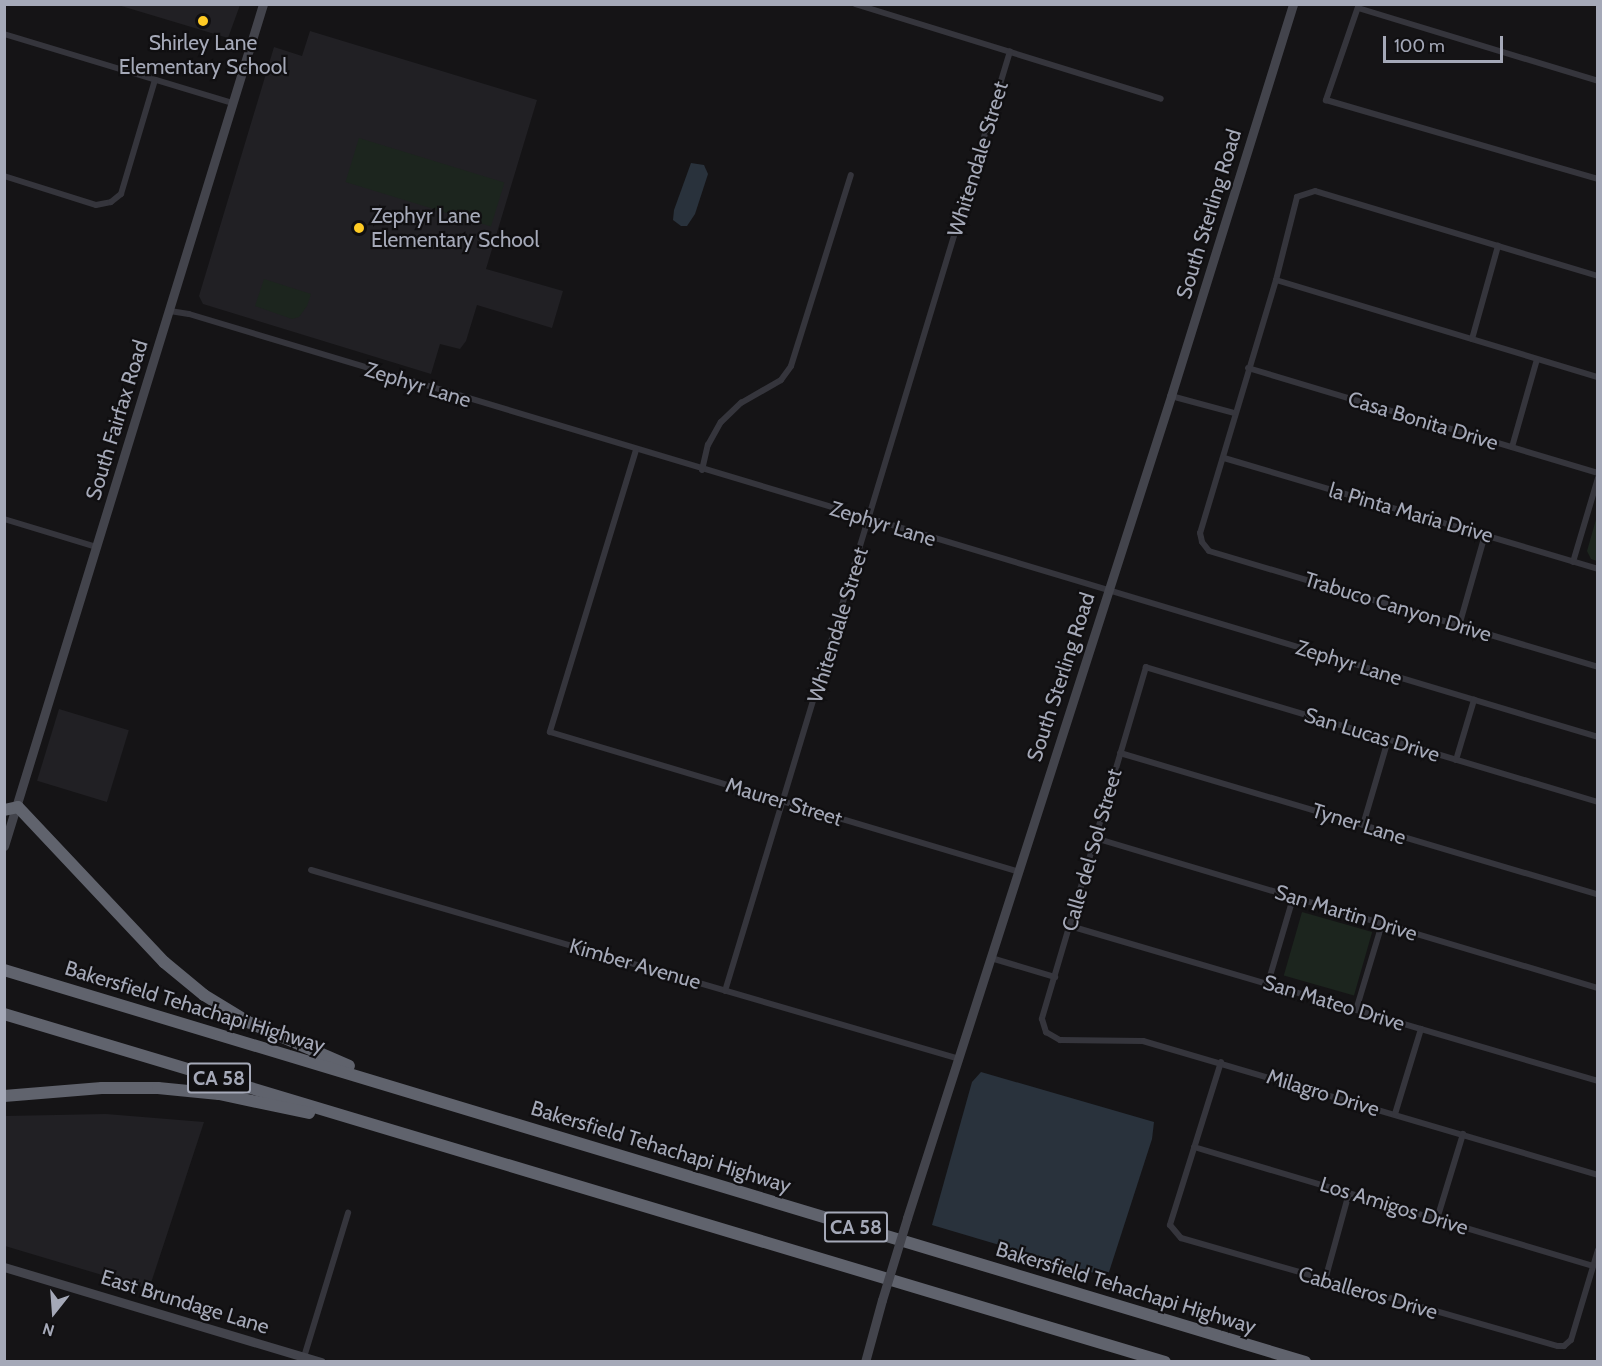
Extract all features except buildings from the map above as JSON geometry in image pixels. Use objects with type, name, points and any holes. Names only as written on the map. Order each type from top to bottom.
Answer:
[{"type":"highway","points":[[4,810],[18,807],[149,947],[204,995],[271,1033],[408,1090]]},
{"type":"highway","name":"Bakersfield Tehachapi Highway","points":[[4,970],[1305,1362]]},
{"type":"highway","name":"CA 58","points":[[4,1014],[1165,1362]]},
{"type":"highway","points":[[4,1096],[111,1088],[189,1090],[260,1101],[433,1142]]},
{"type":"street","name":"South Fairfax Road","points":[[4,846],[98,547],[263,4]]},
{"type":"street","points":[[855,4],[1161,99]]},
{"type":"street","name":"South Sterling Road","points":[[865,1362],[907,1218],[960,1059],[1017,872],[1171,396],[1289,5]]},
{"type":"street","points":[[1598,81],[1359,6],[1326,100],[1596,179],[1598,170]]},
{"type":"street","points":[[4,34],[233,103]]},
{"type":"street","name":"Whitendale Street","points":[[725,991],[870,520],[1010,51]]},
{"type":"street","points":[[4,176],[96,205],[111,202],[121,194],[154,80]]},
{"type":"street","points":[[702,470],[708,445],[721,422],[741,403],[781,380],[791,366],[851,175]]},
{"type":"street","points":[[1224,458],[1234,413],[1276,280],[1297,197],[1315,191],[1598,276]]},
{"type":"street","points":[[1472,339],[1498,246]]},
{"type":"street","points":[[1276,280],[1598,377]]},
{"type":"street","name":"Zephyr Lane","points":[[170,311],[189,314],[702,470],[1598,737]]},
{"type":"street","points":[[1512,447],[1537,359]]},
{"type":"street","name":"Casa Bonita Drive","points":[[1248,368],[1598,473]]},
{"type":"street","points":[[1171,396],[1234,413]]},
{"type":"street","name":"Maurer Street","points":[[636,450],[550,732],[1017,872]]},
{"type":"street","name":"la Pinta Maria Drive","points":[[1224,458],[1598,569]]},
{"type":"street","name":"Trabuco Canyon Drive","points":[[1224,458],[1200,533],[1202,542],[1209,551],[1598,667]]},
{"type":"street","points":[[1573,562],[1598,478]]},
{"type":"street","points":[[4,519],[98,547]]},
{"type":"street","points":[[1460,626],[1485,535]]},
{"type":"street","name":"San Lucas Drive","points":[[1146,667],[1598,802]]},
{"type":"street","name":"Calle del Sol Street","points":[[1046,1032],[1042,1018],[1146,667]]},
{"type":"street","points":[[1456,760],[1474,700]]},
{"type":"street","points":[[1363,825],[1388,740]]},
{"type":"street","name":"Tyner Lane","points":[[1120,753],[1598,895]]},
{"type":"street","name":"San Martin Drive","points":[[1095,838],[1598,988]]},
{"type":"street","name":"Kimber Avenue","points":[[311,870],[960,1059]]},
{"type":"street","points":[[1268,983],[1293,898]]},
{"type":"street","points":[[1356,1010],[1382,924]]},
{"type":"street","name":"San Mateo Drive","points":[[1070,926],[1598,1081]]},
{"type":"street","points":[[991,958],[1055,977]]},
{"type":"street","points":[[1395,1114],[1421,1029]]},
{"type":"street","name":"Milagro Drive","points":[[1046,1032],[1060,1040],[1143,1041],[1598,1174]]},
{"type":"street","points":[[1194,1147],[1221,1062]]},
{"type":"street","points":[[1437,1219],[1463,1134]]},
{"type":"street","name":"Los Amigos Drive","points":[[1194,1147],[1593,1266]]},
{"type":"street","name":"Caballeros Drive","points":[[1194,1147],[1170,1225],[1173,1232],[1181,1238],[1558,1347],[1564,1346],[1571,1340],[1593,1266]]},
{"type":"street","points":[[1325,1280],[1349,1193]]},
{"type":"street","points":[[304,1356],[348,1213]]},
{"type":"street","points":[[1593,1266],[1598,1250]]},
{"type":"street","name":"East Brundage Lane","points":[[4,1267],[321,1362]]},
{"type":"shaded area","name":"Shirley Lane Elementary School","points":[[118,5],[240,5],[228,38]]},
{"type":"shaded area","name":"Zephyr Lane Elementary School","points":[[310,31],[537,100],[486,269],[563,291],[552,328],[477,305],[466,341],[460,349],[440,344],[431,374],[203,304],[199,296],[274,47],[302,56]]},
{"type":"shaded area","points":[[359,138],[504,182],[491,226],[346,182]]},
{"type":"shaded area","points":[[691,163],[704,165],[708,174],[695,214],[687,226],[681,226],[673,220],[674,210]]},
{"type":"shaded area","points":[[264,279],[311,294],[307,306],[299,317],[292,319],[255,306]]},
{"type":"shaded area","points":[[1597,516],[1597,561],[1591,559],[1587,551]]},
{"type":"shaded area","points":[[59,709],[129,730],[107,802],[37,781]]},
{"type":"shaded area","points":[[1302,912],[1372,932],[1354,996],[1284,975]]},
{"type":"shaded area","points":[[981,1072],[1154,1122],[1152,1139],[1109,1272],[1104,1276],[932,1225],[972,1082]]},
{"type":"shaded area","points":[[106,1114],[204,1122],[149,1289],[5,1246],[5,1116]]},
{"type":"place","name":"Shirley Lane Elementary School","points":[[203,21]]},
{"type":"place","name":"Zephyr Lane Elementary School","points":[[359,228]]}]
